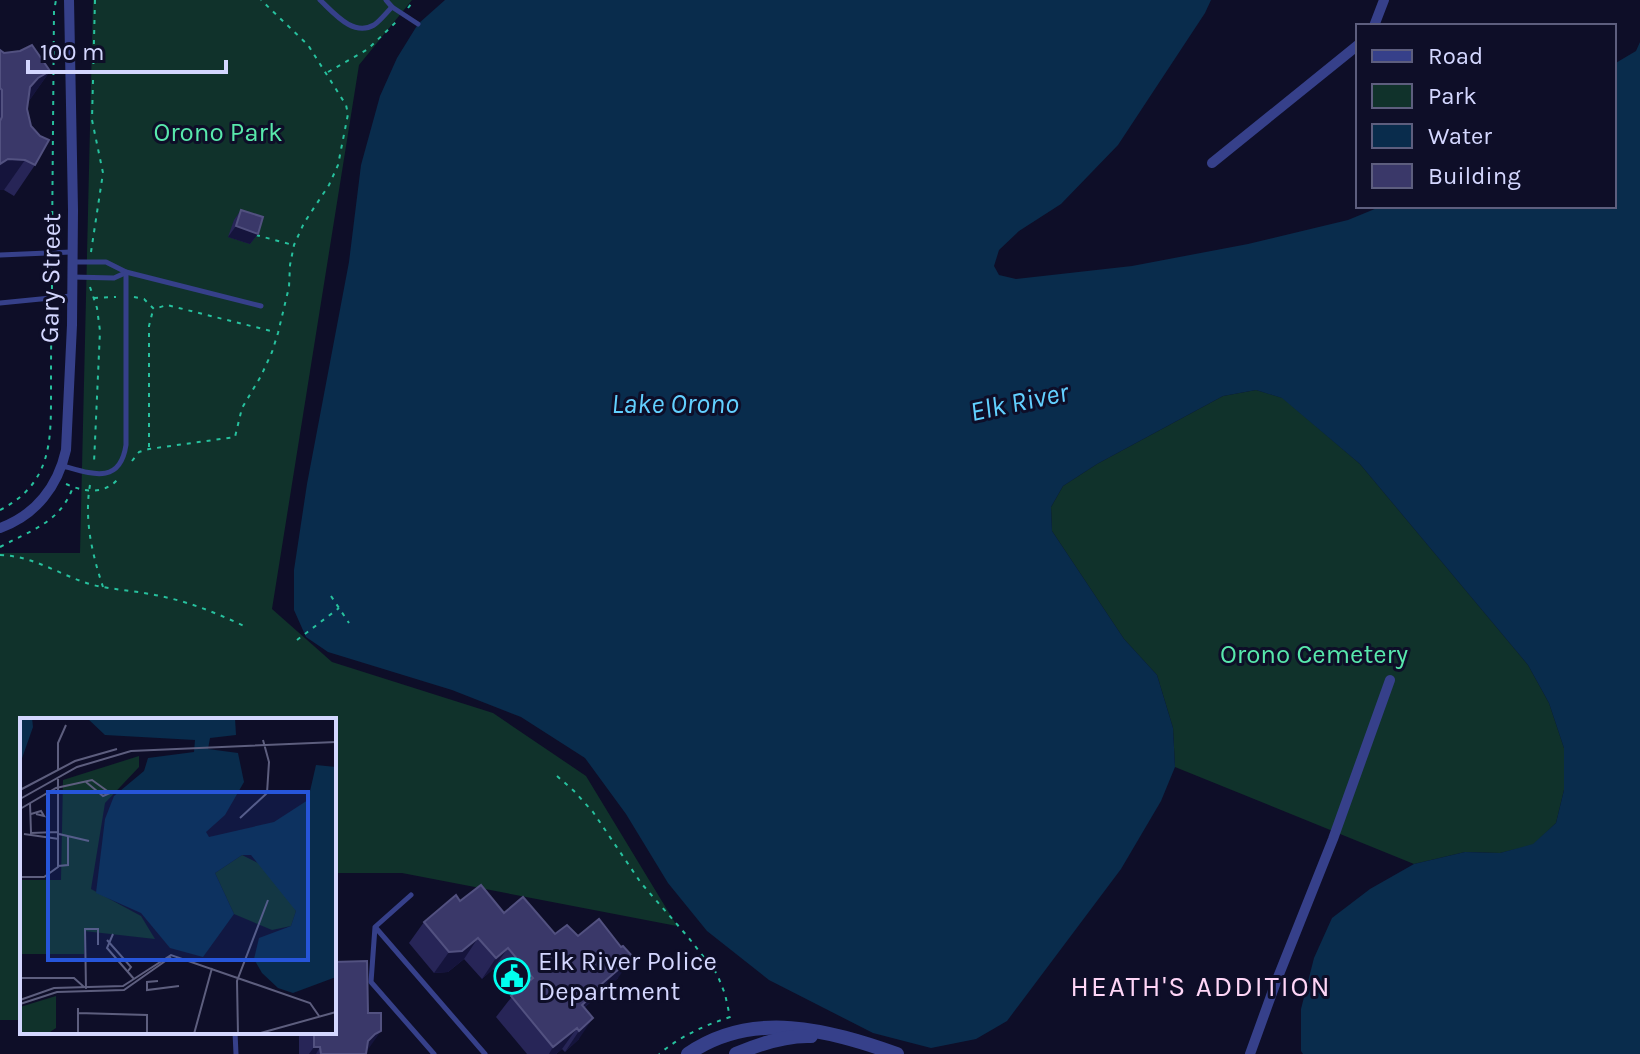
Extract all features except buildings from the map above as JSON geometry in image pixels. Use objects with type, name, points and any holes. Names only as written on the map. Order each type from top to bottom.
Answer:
[{"type":"street","name":"Gary Street","points":[[0,528],[19,519],[44,499],[63,465],[68,437],[73,257],[69,0]]},
{"type":"street","points":[[1375,24],[1384,0]]},
{"type":"street","points":[[1212,163],[1356,47]]},
{"type":"street","points":[[1250,1054],[1390,680]]},
{"type":"street","points":[[688,1054],[723,1036],[776,1026],[817,1030],[897,1054]]},
{"type":"street","points":[[736,1054],[783,1038],[805,1035],[844,1037]]},
{"type":"lane","points":[[320,0],[348,25],[361,29],[374,25],[392,7]]},
{"type":"lane","points":[[386,0],[418,24]]},
{"type":"lane","points":[[0,255],[73,257],[106,262],[126,272],[261,306]]},
{"type":"lane","points":[[72,277],[114,278],[126,272]]},
{"type":"lane","points":[[63,465],[98,475],[108,474],[125,455],[126,272]]},
{"type":"lane","points":[[0,303],[72,296]]},
{"type":"lane","points":[[411,895],[375,927],[371,982],[434,1054]]},
{"type":"lane","points":[[375,927],[485,1054]]},
{"type":"lane","points":[[235,1034],[236,1054]]},
{"type":"path","points":[[52,244],[56,0]]},
{"type":"path","points":[[90,254],[103,173],[92,120],[95,0]]},
{"type":"path","points":[[129,464],[139,452],[149,449],[235,437],[242,408],[261,376],[278,333],[289,287],[294,245],[338,165],[348,114],[346,105],[308,45],[261,0]]},
{"type":"path","points":[[327,72],[368,49],[414,0]]},
{"type":"path","points":[[256,235],[294,245]]},
{"type":"path","points":[[52,260],[52,291]]},
{"type":"path","points":[[90,285],[100,331],[94,464]]},
{"type":"path","points":[[93,298],[118,297]]},
{"type":"path","points":[[136,297],[144,299],[154,309]]},
{"type":"path","points":[[154,309],[167,305],[278,333]]},
{"type":"path","points":[[0,510],[29,488],[41,471],[49,448],[52,307]]},
{"type":"path","points":[[149,449],[149,326],[154,309]]},
{"type":"path","points":[[61,482],[89,490],[107,488],[116,483],[122,474]]},
{"type":"path","points":[[0,547],[44,525],[68,501],[73,487]]},
{"type":"path","points":[[89,490],[92,551],[103,587]]},
{"type":"path","points":[[0,555],[24,558],[76,580],[103,587],[164,597],[246,627]]},
{"type":"path","points":[[331,596],[349,623]]},
{"type":"path","points":[[297,640],[339,608]]},
{"type":"path","points":[[557,776],[593,812],[641,883],[717,974],[725,994],[730,1017],[695,1030],[659,1054]]},
{"type":"green space","name":"Orono Park","points":[[93,0],[412,0],[359,65],[272,609],[332,662],[493,713],[586,776],[677,926],[402,873],[336,873],[336,718],[20,718],[20,1020],[0,1020],[0,553],[80,553]]},
{"type":"green space","name":"Orono Cemetery","points":[[1256,390],[1283,398],[1360,464],[1528,665],[1549,703],[1564,748],[1564,790],[1556,823],[1533,845],[1500,853],[1465,852],[1414,864],[1175,767],[1173,728],[1157,675],[1124,639],[1052,531],[1051,507],[1063,486],[1097,464],[1223,396]]},
{"type":"water","name":"Lake Orono","points":[[445,0],[1211,0],[1118,145],[1061,204],[1019,231],[999,250],[994,266],[999,275],[1016,279],[1132,266],[1248,244],[1348,220],[1377,208],[1616,208],[1616,63],[1636,51],[1640,42],[1640,1054],[1303,1054],[1301,1051],[1301,1009],[1314,958],[1332,918],[1370,889],[1414,864],[1465,852],[1500,853],[1533,844],[1556,823],[1564,790],[1564,748],[1549,703],[1528,665],[1360,464],[1282,398],[1256,390],[1223,396],[1097,464],[1063,486],[1051,507],[1052,531],[1124,639],[1157,675],[1173,728],[1175,767],[1161,801],[1121,869],[1007,1021],[976,1039],[931,1048],[873,1033],[769,980],[707,931],[668,883],[626,814],[585,758],[521,717],[452,690],[328,652],[306,637],[294,610],[294,570],[349,262],[361,165],[380,96],[397,58],[418,24]]},
{"type":"place","name":"Elk River Police Department","points":[[512,976]]},
{"type":"district","name":"HEATH'S ADDITION","points":[[1201,986]]},
{"type":"water label","name":"Elk River","points":[[1019,401]]}]
